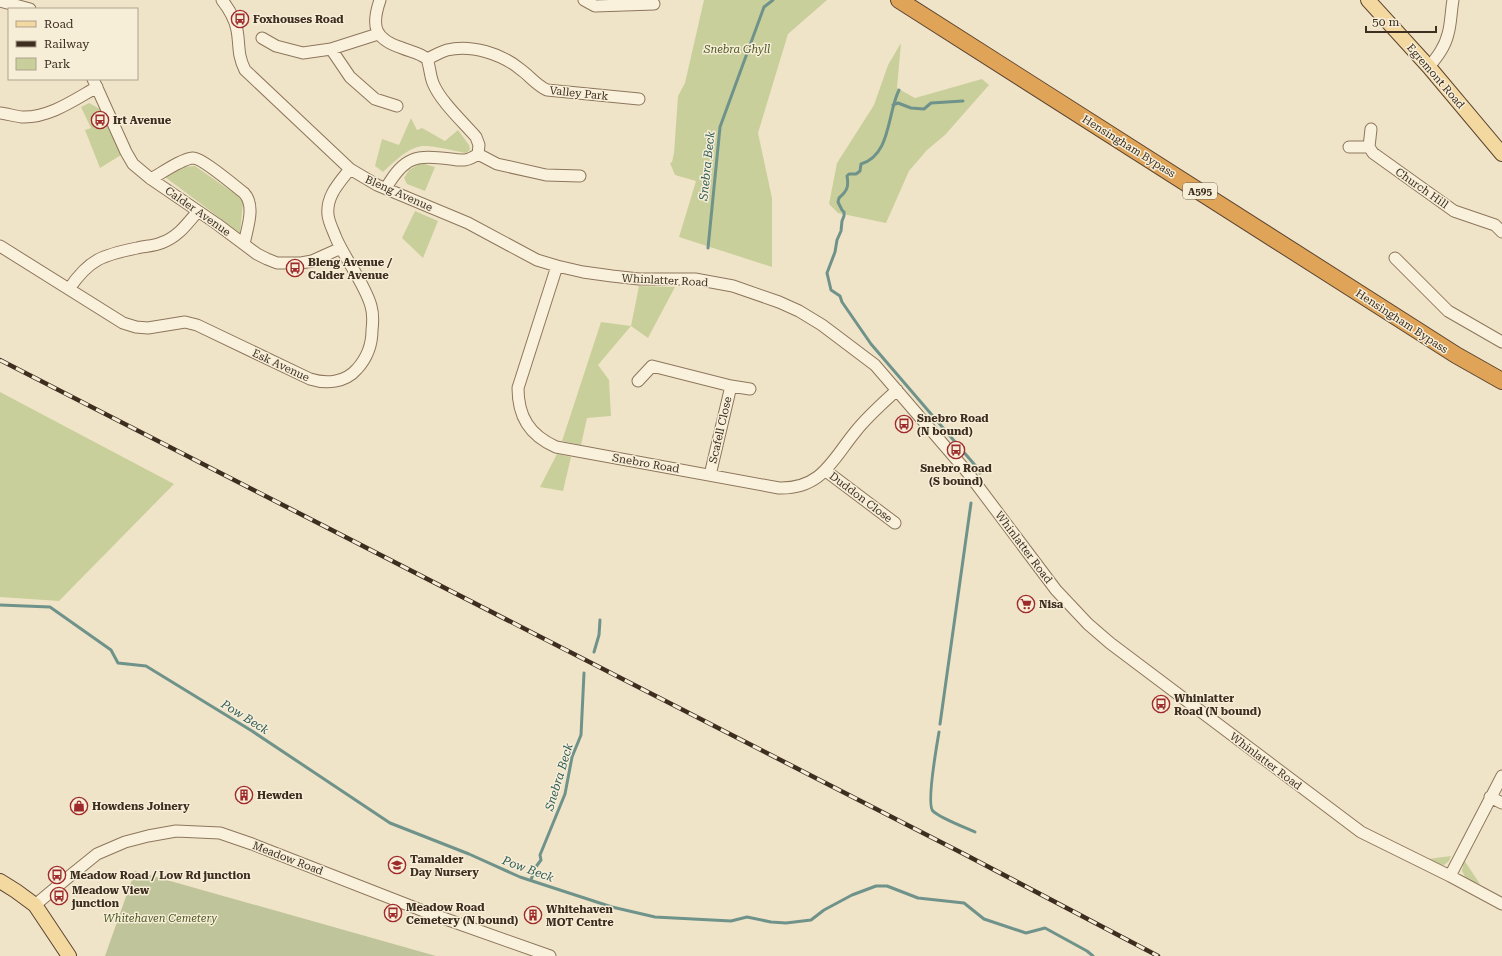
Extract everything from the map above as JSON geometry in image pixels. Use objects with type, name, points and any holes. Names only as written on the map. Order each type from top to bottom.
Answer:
[{"type":"highway","name":"Hensingham Bypass","points":[[899,0],[1456,355],[1502,381]]},
{"type":"main road","name":"Egremont Road","points":[[1368,0],[1429,67],[1502,154]]},
{"type":"main road","points":[[0,881],[16,890],[35,905],[70,956]]},
{"type":"street","name":"Bleng Avenue","points":[[222,0],[230,9],[236,25],[240,62],[245,70],[350,169],[363,178],[468,223],[537,260],[557,266]]},
{"type":"street","points":[[380,0],[374,20],[375,28],[378,34],[390,43],[403,49],[417,52],[427,59],[430,76],[434,85],[441,96],[476,137],[480,145],[478,154],[470,160],[461,161],[427,156],[416,158],[407,162],[400,168],[386,188]]},
{"type":"street","points":[[584,0],[594,6],[654,4]]},
{"type":"street","points":[[1429,67],[1437,58],[1449,34],[1453,0]]},
{"type":"street","points":[[0,1],[26,8]]},
{"type":"street","points":[[262,38],[276,46],[304,54],[331,49],[378,34]]},
{"type":"street","points":[[331,49],[350,77],[375,99],[397,106]]},
{"type":"street","name":"Valley Park","points":[[427,59],[448,50],[473,49],[512,63],[522,70],[538,86],[547,90],[639,99]]},
{"type":"street","points":[[0,114],[22,117],[43,114],[60,108],[95,83]]},
{"type":"street","name":"Calder Avenue","points":[[95,83],[126,152],[134,164],[151,179],[257,254],[277,263],[289,264],[312,261],[341,248]]},
{"type":"street","points":[[626,86],[626,98]]},
{"type":"street","points":[[1349,147],[1369,147],[1371,129]]},
{"type":"street","name":"Church Hill","points":[[1369,147],[1373,153],[1454,211],[1494,225],[1502,232]]},
{"type":"street","points":[[478,154],[497,164],[546,175],[580,176]]},
{"type":"street","name":"Calder Avenue","points":[[151,179],[185,160],[194,158],[203,162],[244,193],[249,199],[251,207],[244,244]]},
{"type":"street","name":"Esk Avenue","points":[[0,246],[124,323],[136,327],[148,328],[185,322],[197,325],[310,379],[320,382],[332,382],[343,379],[355,372],[365,360],[372,335],[373,319],[371,305],[341,248],[331,227],[328,215],[328,203],[332,193],[350,169]]},
{"type":"street","points":[[69,289],[85,268],[106,256],[161,243],[172,238],[180,232],[198,211]]},
{"type":"street","points":[[1395,258],[1448,311],[1502,342]]},
{"type":"street","name":"Whinlatter Road","points":[[557,266],[583,272],[619,277],[695,280],[733,286],[758,294],[799,311],[822,325],[875,365],[968,473],[1056,590],[1088,624],[1110,643],[1361,832],[1450,876],[1502,904]]},
{"type":"street","name":"Snebro Road","points":[[557,266],[518,388],[520,410],[528,425],[536,436],[546,443],[556,447],[779,488],[798,487],[807,483],[826,470],[861,425],[897,390]]},
{"type":"street","name":"Scafell Close","points":[[638,381],[652,366],[731,386],[750,389]]},
{"type":"street","name":"Scafell Close","points":[[710,475],[731,386]]},
{"type":"street","name":"Duddon Close","points":[[826,470],[895,523]]},
{"type":"street","points":[[1450,876],[1502,776]]},
{"type":"street","points":[[1490,798],[1502,803]]},
{"type":"street","name":"Meadow Road","points":[[35,905],[97,854],[125,842],[176,831],[220,833],[426,912],[550,956]]},
{"type":"green space","name":"Snebra Ghyll","points":[[704,0],[827,0],[788,34],[758,133],[772,198],[772,267],[679,237],[696,181],[675,175],[670,163],[672,162],[674,153],[678,96],[685,83]]},
{"type":"green space","points":[[901,43],[897,88],[915,98],[982,79],[989,85],[945,135],[927,150],[909,171],[886,223],[838,213],[829,204],[837,163],[874,105],[888,65]]},
{"type":"green space","points":[[89,103],[100,109],[121,155],[100,168],[85,130],[91,128],[81,107]]},
{"type":"green space","points":[[411,118],[417,130],[422,128],[445,141],[458,130],[469,145],[470,150],[466,153],[431,146],[416,147],[401,156],[383,172],[375,166],[382,139],[399,145]]},
{"type":"green space","points":[[421,163],[435,167],[425,191],[407,184],[404,178],[409,170]]},
{"type":"green space","points":[[195,166],[238,196],[243,203],[240,233],[165,177],[184,167]]},
{"type":"green space","points":[[415,211],[438,221],[423,258],[402,238]]},
{"type":"green space","points":[[639,286],[675,287],[648,338],[631,326]]},
{"type":"green space","points":[[601,322],[631,326],[598,365],[609,380],[611,416],[587,418],[581,445],[562,441]]},
{"type":"green space","points":[[0,392],[174,484],[59,601],[0,597]]},
{"type":"green space","points":[[557,454],[571,457],[563,491],[540,487]]},
{"type":"green space","points":[[1451,856],[1449,861],[1444,865],[1437,864],[1428,859]]},
{"type":"green space","points":[[1464,860],[1480,884],[1466,879],[1462,871]]},
{"type":"green space","name":"Whitehaven Cemetery","points":[[135,871],[436,956],[105,956]]},
{"type":"waterway","name":"Snebra Beck","points":[[708,248],[720,127],[764,7],[773,0]]},
{"type":"waterway","points":[[899,90],[887,133],[878,152],[871,159],[861,164],[860,171],[856,174],[849,174],[847,176],[847,188],[839,198],[838,202],[844,212],[841,231],[827,273],[831,290],[840,296],[842,302],[871,344],[980,471],[980,473]]},
{"type":"waterway","points":[[893,105],[898,103],[911,108],[924,109],[931,103],[963,101]]},
{"type":"waterway","points":[[940,724],[971,503]]},
{"type":"waterway","name":"Pow Beck","points":[[0,605],[50,607],[111,650],[118,663],[146,666],[252,731],[390,823],[469,854],[520,877],[612,907],[655,917],[731,921],[747,917],[771,922],[786,923],[811,920],[824,910],[852,895],[876,886],[887,886],[918,898],[964,903],[984,919],[1026,933],[1045,928],[1087,951],[1093,956]]},
{"type":"waterway","name":"Snebra Beck","points":[[594,652],[599,635],[600,620]]},
{"type":"waterway","name":"Snebra Beck","points":[[531,880],[535,868],[541,860],[540,855],[565,794],[572,757],[581,735],[584,673]]},
{"type":"waterway","points":[[939,732],[931,787],[931,806],[933,811],[940,816],[975,832]]},
{"type":"railway","points":[[0,360],[964,854],[1158,956]]},
{"type":"place","name":"Foxhouses Road","points":[[240,19]]},
{"type":"place","name":"Irt Avenue","points":[[100,120]]},
{"type":"place","name":"Bleng Avenue / Calder Avenue","points":[[295,268]]},
{"type":"place","name":"Snebro Road (N bound)","points":[[904,424]]},
{"type":"place","name":"Snebro Road (S bound)","points":[[956,450]]},
{"type":"place","name":"Nisa","points":[[1026,604]]},
{"type":"place","name":"Whinlatter Road (N bound)","points":[[1161,704]]},
{"type":"place","name":"Hewden","points":[[244,795]]},
{"type":"place","name":"Howdens Joinery","points":[[79,806]]},
{"type":"place","name":"Tamalder Day Nursery","points":[[397,865]]},
{"type":"place","name":"Meadow Road / Low Rd junction","points":[[57,875]]},
{"type":"place","name":"Meadow View junction","points":[[59,896]]},
{"type":"place","name":"Meadow Road Cemetery (N bound)","points":[[393,913]]},
{"type":"place","name":"Whitehaven MOT Centre","points":[[533,915]]}]
